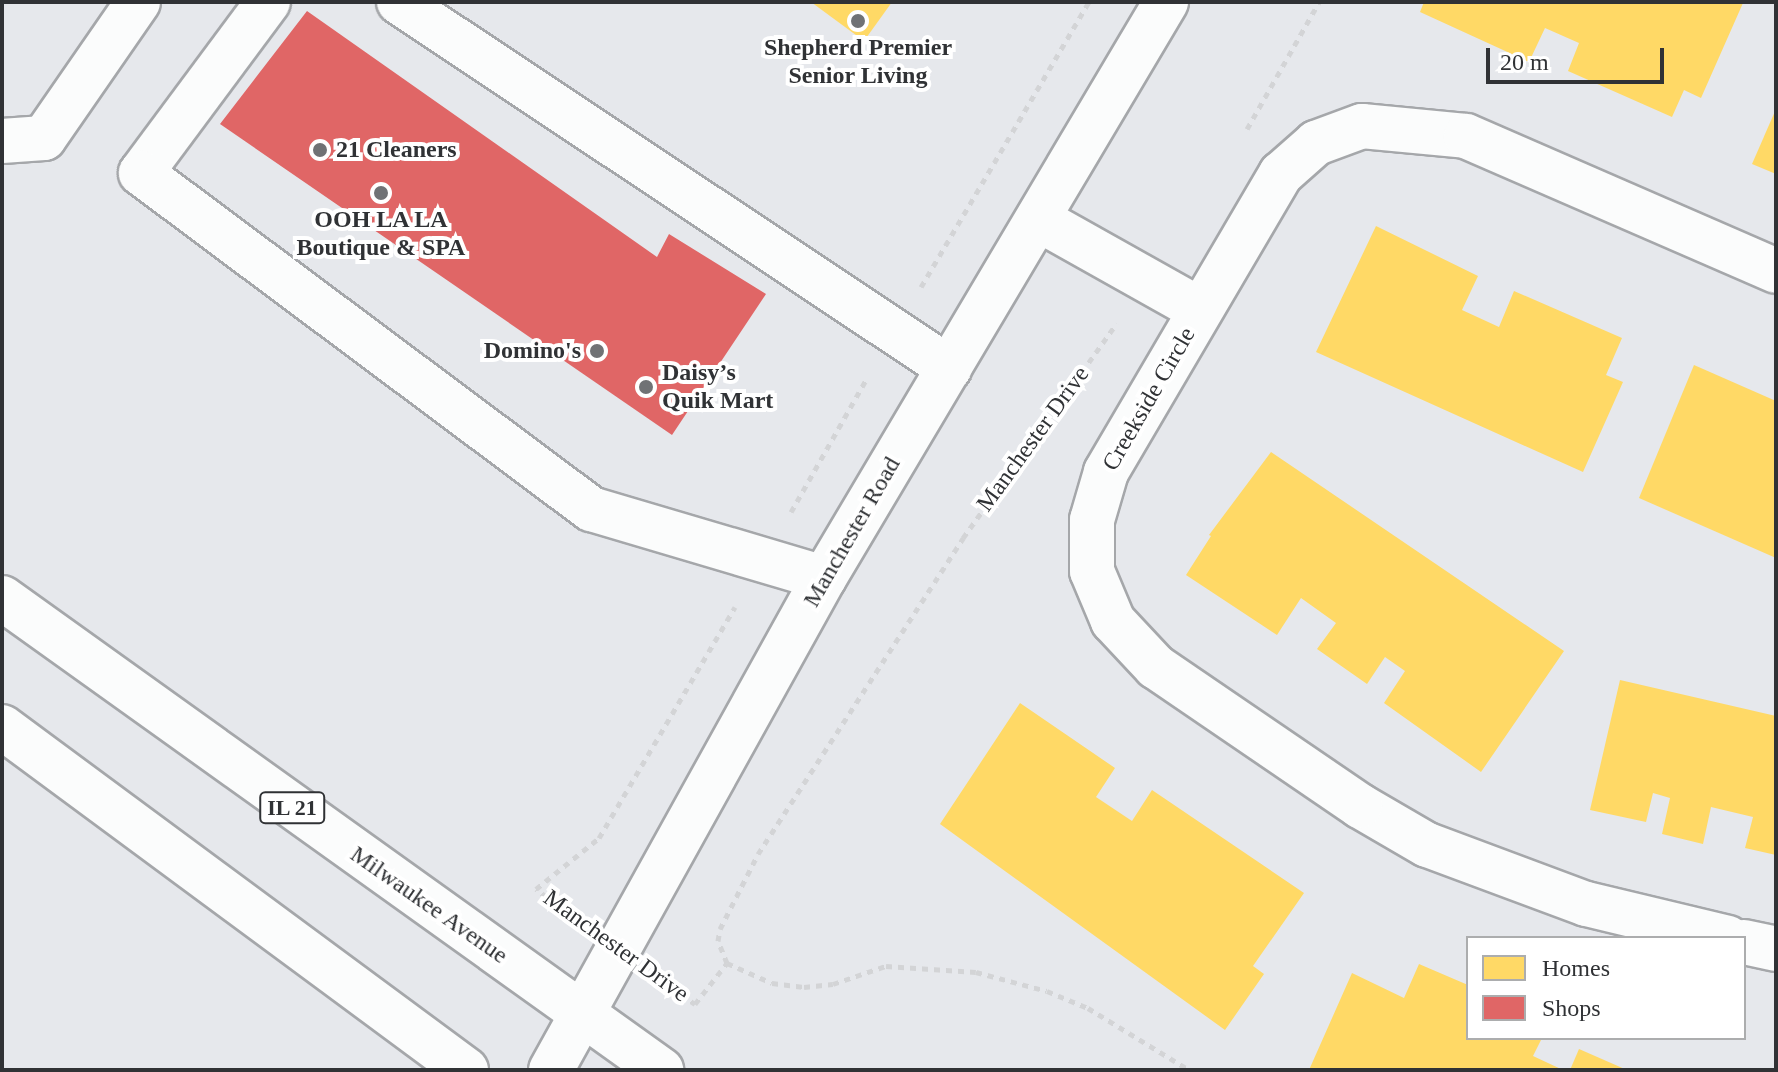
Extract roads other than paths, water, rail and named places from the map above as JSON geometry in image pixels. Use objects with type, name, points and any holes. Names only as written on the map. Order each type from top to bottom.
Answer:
[{"type":"street","points":[[2,141],[44,138],[138,2]]},
{"type":"street","points":[[268,2],[141,173],[591,509],[824,578]]},
{"type":"street","points":[[399,2],[949,368]]},
{"type":"street","name":"Manchester Road","points":[[551,1070],[824,578],[1166,2]]},
{"type":"street","name":"Creekside Circle","points":[[1720,936],[1586,904],[1427,845],[1360,806],[1156,667],[1113,621],[1092,571],[1092,520],[1106,472],[1281,174],[1316,143],[1362,126],[1466,136],[1776,271]]},
{"type":"street","points":[[1038,219],[1200,310]]},
{"type":"street","name":"Milwaukee Avenue","points":[[2,598],[99,671],[661,1070]]},
{"type":"street","points":[[2,727],[466,1070]]},
{"type":"street","points":[[1746,942],[1776,949]]},
{"type":"place","name":"Shepherd Premier Senior Living","points":[[858,21]]},
{"type":"place","name":"21 Cleaners","points":[[320,150]]},
{"type":"place","name":"OOH LA LA Boutique & SPA","points":[[381,193]]},
{"type":"place","name":"Domino's","points":[[597,351]]},
{"type":"place","name":"Daisy’s Quik Mart","points":[[646,387]]}]
